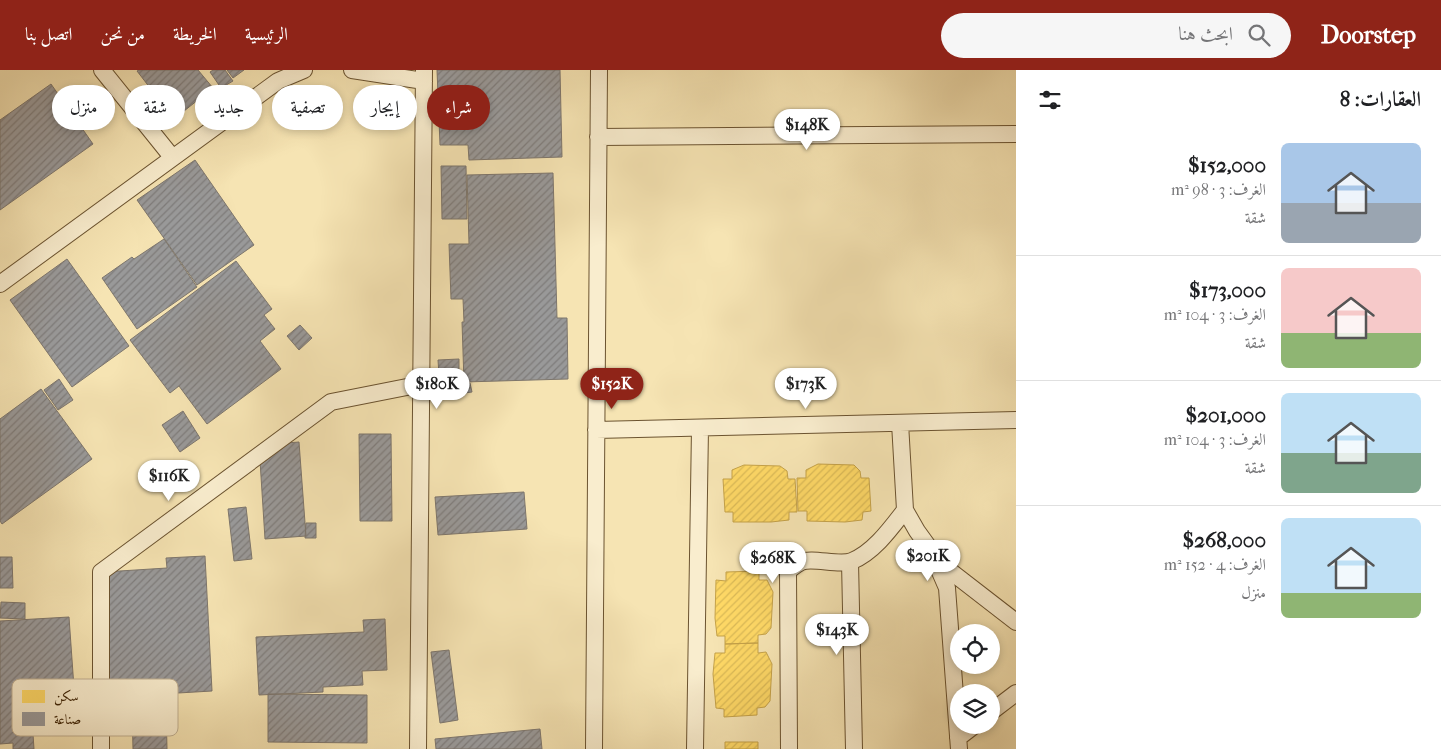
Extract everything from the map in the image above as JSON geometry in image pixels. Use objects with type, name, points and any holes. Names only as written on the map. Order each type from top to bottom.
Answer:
[{"type":"street","points":[[102,70],[172,157]]},
{"type":"street","points":[[0,284],[278,81],[304,70]]},
{"type":"street","points":[[352,70],[424,75],[418,749]]},
{"type":"street","points":[[594,749],[599,70]]},
{"type":"street","points":[[598,137],[1016,134]]},
{"type":"street","points":[[101,679],[101,572],[331,402],[422,384]]},
{"type":"street","points":[[596,430],[1016,420]]},
{"type":"street","points":[[900,423],[905,510],[934,559],[947,588],[958,744]]},
{"type":"street","points":[[696,749],[700,428]]},
{"type":"street","points":[[788,749],[788,571],[802,561],[850,562],[866,552],[892,528],[905,510]]},
{"type":"street","points":[[934,559],[1016,622]]},
{"type":"street","points":[[850,562],[854,749]]},
{"type":"street","points":[[1000,705],[1016,693]]},
{"type":"street","points":[[958,744],[967,734]]},
{"type":"street","points":[[101,736],[101,749]]},
{"type":"building: سكن","points":[[818,464],[854,465],[860,471],[861,478],[869,478],[871,511],[863,512],[862,520],[845,522],[807,521],[807,511],[798,511],[797,478],[806,478],[806,470]]},
{"type":"building: سكن","points":[[744,465],[780,466],[787,471],[788,479],[795,479],[797,512],[789,512],[789,520],[733,522],[733,512],[725,512],[723,479],[732,479],[732,470]]},
{"type":"building: سكن","points":[[759,571],[759,580],[767,580],[773,592],[771,628],[766,634],[758,635],[758,643],[725,644],[725,636],[717,636],[715,618],[716,580],[726,581],[726,572]]},
{"type":"building: سكن","points":[[758,643],[758,653],[766,652],[772,664],[770,701],[765,707],[757,708],[757,715],[724,717],[724,709],[716,708],[713,674],[715,653],[725,653],[725,644]]},
{"type":"building: سكن","points":[[725,742],[758,742],[758,749],[725,749]]},
{"type":"building: صناعة","points":[[198,70],[210,85],[195,85],[195,102],[185,110],[185,85],[148,85],[137,71]]},
{"type":"building: صناعة","points":[[213,70],[225,70],[233,81],[226,85],[219,85],[210,72]]},
{"type":"building: صناعة","points":[[227,70],[244,70],[233,78]]},
{"type":"building: صناعة","points":[[437,70],[560,70],[562,157],[469,160],[468,145],[440,145],[439,130],[490,130],[490,85],[438,85]]},
{"type":"building: صناعة","points":[[51,84],[52,130],[83,130],[93,144],[0,210],[0,120]]},
{"type":"building: صناعة","points":[[195,160],[254,245],[197,285],[137,200]]},
{"type":"building: صناعة","points":[[441,166],[466,166],[467,219],[442,219]]},
{"type":"building: صناعة","points":[[553,173],[557,318],[567,318],[568,379],[464,382],[463,299],[451,299],[449,244],[469,244],[467,175]]},
{"type":"building: صناعة","points":[[164,239],[197,287],[137,329],[102,278],[132,257],[134,259]]},
{"type":"building: صناعة","points":[[67,259],[129,346],[72,387],[10,300]]},
{"type":"building: صناعة","points":[[236,261],[272,309],[264,315],[275,329],[260,341],[281,369],[207,424],[179,386],[170,393],[130,340]]},
{"type":"building: صناعة","points":[[300,325],[312,338],[299,350],[287,336]]},
{"type":"building: صناعة","points":[[459,359],[459,375],[439,375],[438,360]]},
{"type":"building: صناعة","points":[[59,379],[73,400],[58,410],[44,390]]},
{"type":"building: صناعة","points":[[470,383],[472,392],[450,395],[448,386]]},
{"type":"building: صناعة","points":[[41,389],[92,459],[2,524],[0,521],[0,419]]},
{"type":"building: صناعة","points":[[183,411],[200,438],[180,452],[162,425]]},
{"type":"building: صناعة","points":[[359,434],[391,434],[392,521],[360,521]]},
{"type":"building: صناعة","points":[[299,442],[306,536],[265,539],[259,445]]},
{"type":"building: صناعة","points":[[524,492],[527,529],[438,535],[435,497]]},
{"type":"building: صناعة","points":[[246,507],[252,559],[234,561],[228,509]]},
{"type":"building: صناعة","points":[[306,523],[316,523],[316,538],[305,538]]},
{"type":"building: صناعة","points":[[205,556],[212,691],[178,693],[178,679],[109,679],[104,572],[167,568],[166,558]]},
{"type":"building: صناعة","points":[[0,557],[12,557],[13,588],[0,588]]},
{"type":"building: صناعة","points":[[1,602],[25,603],[25,619],[0,618]]},
{"type":"building: صناعة","points":[[69,617],[73,679],[12,679],[12,736],[33,736],[34,749],[13,749],[13,743],[0,744],[0,621]]},
{"type":"building: صناعة","points":[[385,619],[387,670],[362,671],[363,685],[323,687],[323,692],[259,695],[256,637],[364,632],[363,620]]},
{"type":"building: صناعة","points":[[449,650],[458,720],[440,723],[431,652]]},
{"type":"building: صناعة","points":[[268,694],[367,695],[367,743],[268,742]]},
{"type":"building: صناعة","points":[[540,729],[542,749],[436,749],[435,739]]},
{"type":"building: صناعة","points":[[133,736],[167,736],[167,749],[133,749]]}]
